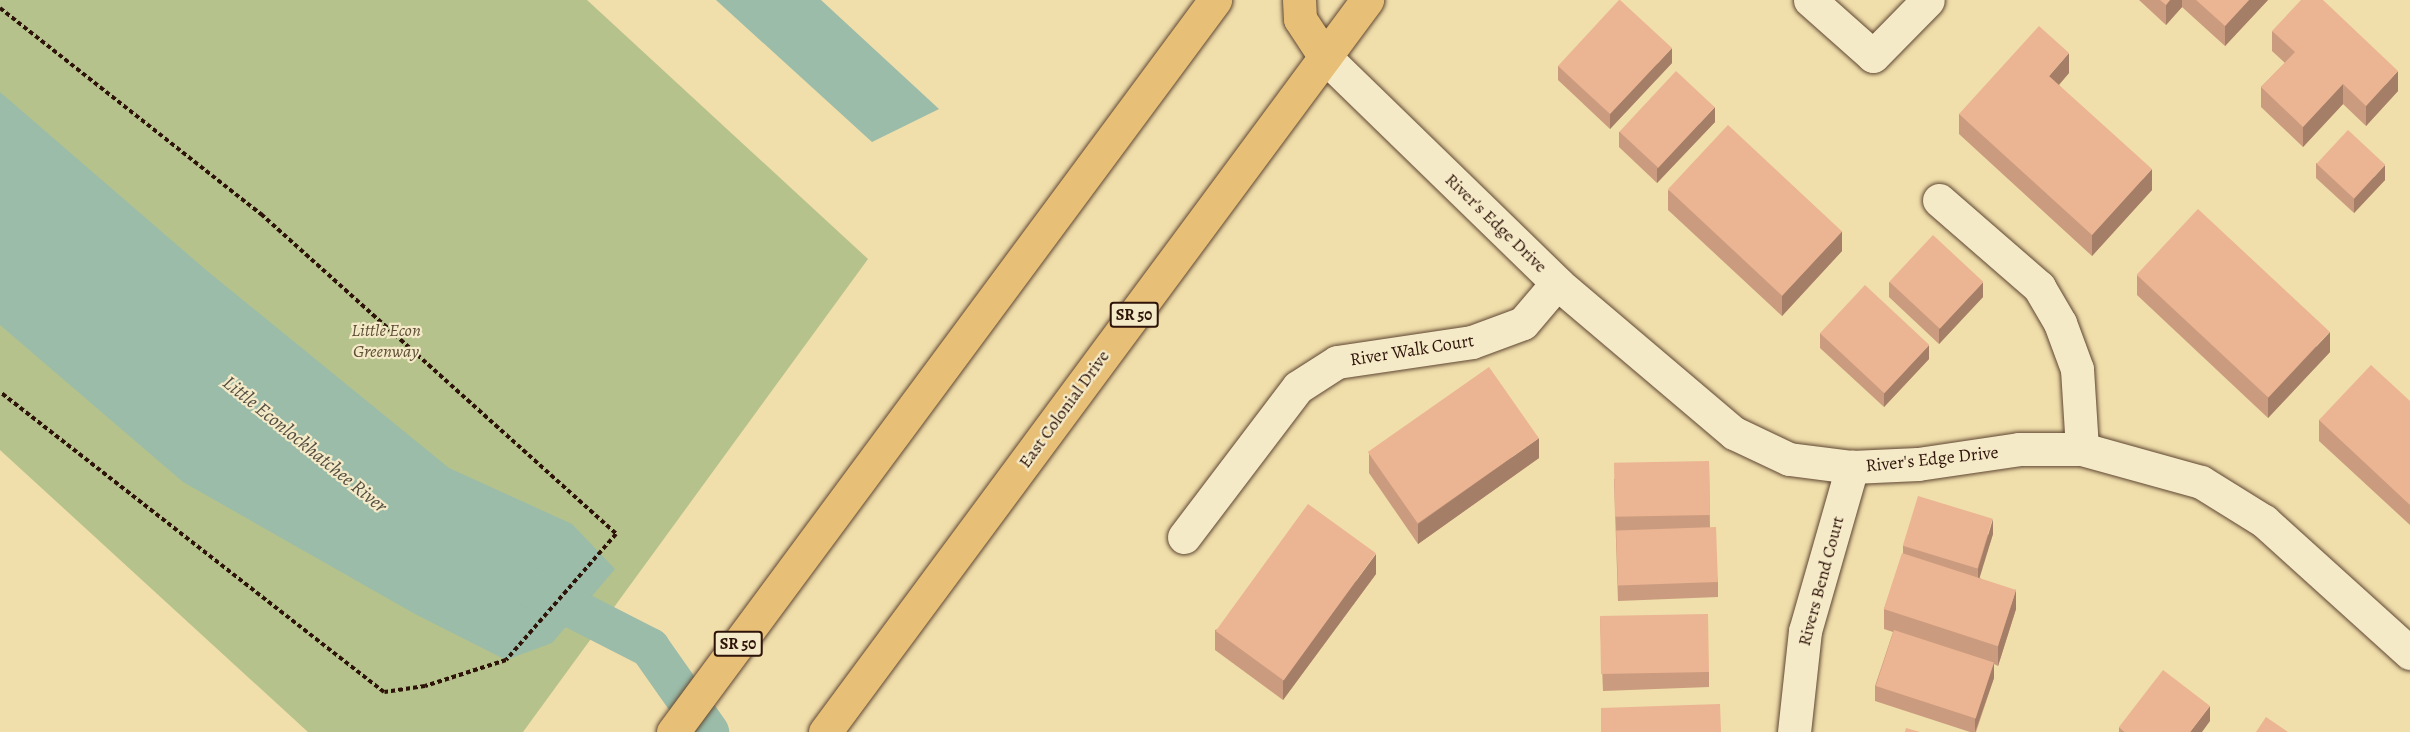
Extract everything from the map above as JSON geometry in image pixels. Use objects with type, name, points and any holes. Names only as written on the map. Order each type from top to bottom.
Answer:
[{"type":"highway","name":"SR 50","points":[[673,732],[1215,0]]},
{"type":"highway","points":[[1299,0],[1300,20],[1325,57]]},
{"type":"highway","name":"East Colonial Drive","points":[[825,732],[1367,0]]},
{"type":"street","points":[[1810,0],[1873,57],[1928,0]]},
{"type":"street","name":"River's Edge Drive","points":[[1325,57],[1557,283],[1734,433],[1790,459],[1852,467],[1918,464],[2019,449],[2082,449],[2201,482],[2264,521],[2410,653]]},
{"type":"street","points":[[1939,200],[2039,287],[2060,323],[2077,369],[2082,449]]},
{"type":"street","name":"River Walk Court","points":[[1184,537],[1298,387],[1337,362],[1472,342],[1522,323],[1557,283]]},
{"type":"street","name":"Rivers Bend Court","points":[[1794,732],[1805,631],[1852,467]]},
{"type":"path","points":[[0,9],[261,214],[616,534],[507,660],[425,686],[384,692],[0,392]]},
{"type":"green space","name":"Little Econ Greenway","points":[[0,0],[587,0],[868,259],[523,732],[308,732],[0,450]]},
{"type":"water","points":[[716,0],[821,0],[939,109],[872,142]]},
{"type":"water","points":[[0,92],[206,270],[449,468],[572,524],[615,569],[552,643],[506,660],[415,614],[183,482],[0,325]]},
{"type":"building","points":[[1619,0],[1672,48],[1610,114],[1558,66]]},
{"type":"building","points":[[2160,0],[2170,0],[2166,5]]},
{"type":"building","points":[[2196,0],[2249,0],[2225,26]]},
{"type":"building","points":[[2301,0],[2323,0],[2398,71],[2366,106],[2343,84],[2303,127],[2261,87],[2295,52],[2272,31]]},
{"type":"building","points":[[2039,26],[2069,53],[2049,76],[2152,169],[2092,235],[1959,114]]},
{"type":"building","points":[[1676,71],[1715,107],[1658,168],[1619,132]]},
{"type":"building","points":[[1728,125],[1842,231],[1782,296],[1668,189]]},
{"type":"building","points":[[2348,130],[2385,165],[2354,198],[2317,164]]},
{"type":"building","points":[[2198,209],[2330,332],[2268,398],[2137,275]]},
{"type":"building","points":[[1933,235],[1983,282],[1940,329],[1889,282]]},
{"type":"building","points":[[1865,285],[1929,345],[1884,393],[1820,333]]},
{"type":"building","points":[[2371,365],[2410,401],[2410,505],[2319,420]]},
{"type":"building","points":[[1489,367],[1539,438],[1418,523],[1368,452]]},
{"type":"building","points":[[1709,461],[1710,515],[1615,517],[1614,463]]},
{"type":"building","points":[[1918,496],[1993,519],[1977,569],[1903,546]]},
{"type":"building","points":[[1308,504],[1376,553],[1284,680],[1216,631]]},
{"type":"building","points":[[1716,527],[1718,582],[1618,585],[1616,530]]},
{"type":"building","points":[[1902,553],[2016,590],[1998,646],[1884,609]]},
{"type":"building","points":[[1708,614],[1709,672],[1601,674],[1600,616]]},
{"type":"building","points":[[1894,630],[1994,662],[1976,719],[1876,686]]},
{"type":"building","points":[[2163,670],[2210,706],[2190,732],[2125,732],[2119,727]]},
{"type":"building","points":[[1720,704],[1721,732],[1601,732],[1601,708]]},
{"type":"building","points":[[2266,717],[2288,732],[2256,732]]},
{"type":"building","points":[[1906,728],[1920,732],[1905,732]]},
{"type":"waterway","name":"Little Econlockhatchee River","points":[[531,587],[650,648],[709,732]]}]
